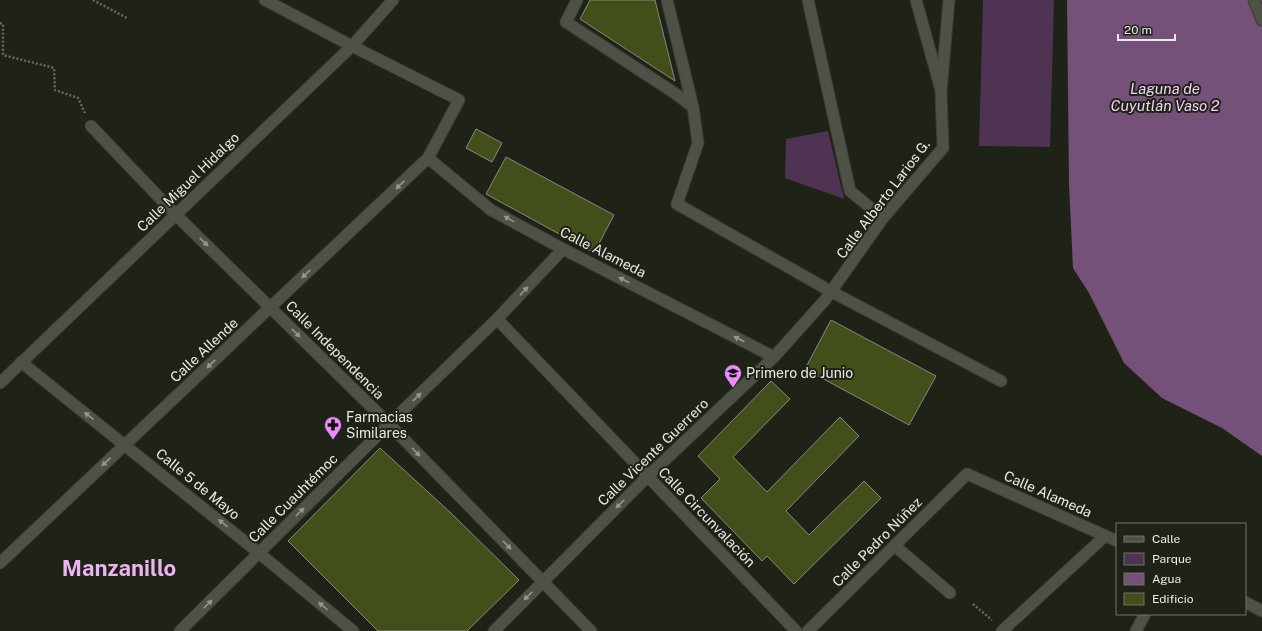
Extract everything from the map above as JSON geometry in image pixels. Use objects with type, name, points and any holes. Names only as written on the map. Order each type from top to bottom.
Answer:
[{"type":"street","points":[[265,0],[352,46]]},
{"type":"street","name":"Calle Miguel Hidalgo","points":[[0,383],[352,46],[393,0]]},
{"type":"street","points":[[577,0],[566,22],[676,94],[693,107]]},
{"type":"street","points":[[667,0],[693,107],[698,143],[677,204],[832,292],[1001,381]]},
{"type":"street","points":[[808,0],[850,191],[883,218]]},
{"type":"street","points":[[916,0],[941,92]]},
{"type":"street","name":"Calle Alberto Larios G.","points":[[832,292],[883,218],[943,148],[941,92],[949,0]]},
{"type":"street","points":[[1254,0],[1262,20]]},
{"type":"street","name":"Calle Allende","points":[[0,563],[428,158],[459,100],[352,46]]},
{"type":"street","name":"Calle Independencia","points":[[91,126],[176,215],[389,424],[591,631]]},
{"type":"street","name":"Calle Alameda","points":[[428,158],[491,210],[563,249],[774,357]]},
{"type":"street","name":"Calle Cuauhtémoc","points":[[180,631],[389,424],[497,320],[563,249]]},
{"type":"street","name":"Calle Vicente Guerrero","points":[[494,631],[648,476],[774,357],[832,292]]},
{"type":"street","name":"Calle Circunvalación","points":[[497,320],[796,631]]},
{"type":"street","name":"Calle 5 de Mayo","points":[[22,362],[125,444],[353,631]]},
{"type":"street","name":"Calle Alameda","points":[[967,474],[1116,541]]},
{"type":"street","name":"Calle Pedro Núñez","points":[[808,631],[967,474]]},
{"type":"street","points":[[1003,630],[1105,536]]},
{"type":"street","points":[[895,546],[950,593]]},
{"type":"street","points":[[1246,602],[1262,610]]},
{"type":"street","points":[[1136,631],[1144,615]]},
{"type":"path","points":[[93,0],[127,18]]},
{"type":"path","points":[[0,23],[3,24],[4,55],[54,68],[55,90],[78,98],[91,126]]},
{"type":"path","points":[[973,604],[1003,630]]},
{"type":"green space","points":[[983,0],[1054,0],[1050,147],[979,146]]},
{"type":"green space","points":[[828,131],[844,199],[785,178],[786,139]]},
{"type":"water","name":"Laguna de Cuyutlán Vaso 2","points":[[1067,0],[1262,0],[1262,456],[1222,428],[1162,398],[1124,363],[1089,293],[1073,268],[1069,185]]},
{"type":"building","points":[[590,0],[655,0],[675,81],[580,19]]},
{"type":"building","points":[[476,129],[502,143],[492,162],[466,148]]},
{"type":"building","points":[[506,157],[614,215],[594,253],[486,194]]},
{"type":"building","points":[[831,320],[936,376],[909,425],[805,369]]},
{"type":"building","points":[[771,381],[790,399],[733,457],[767,492],[840,417],[859,436],[786,511],[809,535],[864,481],[881,498],[794,584],[767,556],[762,561],[701,498],[720,479],[698,456]]},
{"type":"building","points":[[380,448],[452,514],[519,580],[467,631],[378,631],[288,541]]},
{"type":"place","name":"Primero de Junio","points":[[733,388]]},
{"type":"place","name":"Farmacias Similares","points":[[333,440]]},
{"type":"district","name":"Manzanillo","points":[[119,568]]}]
